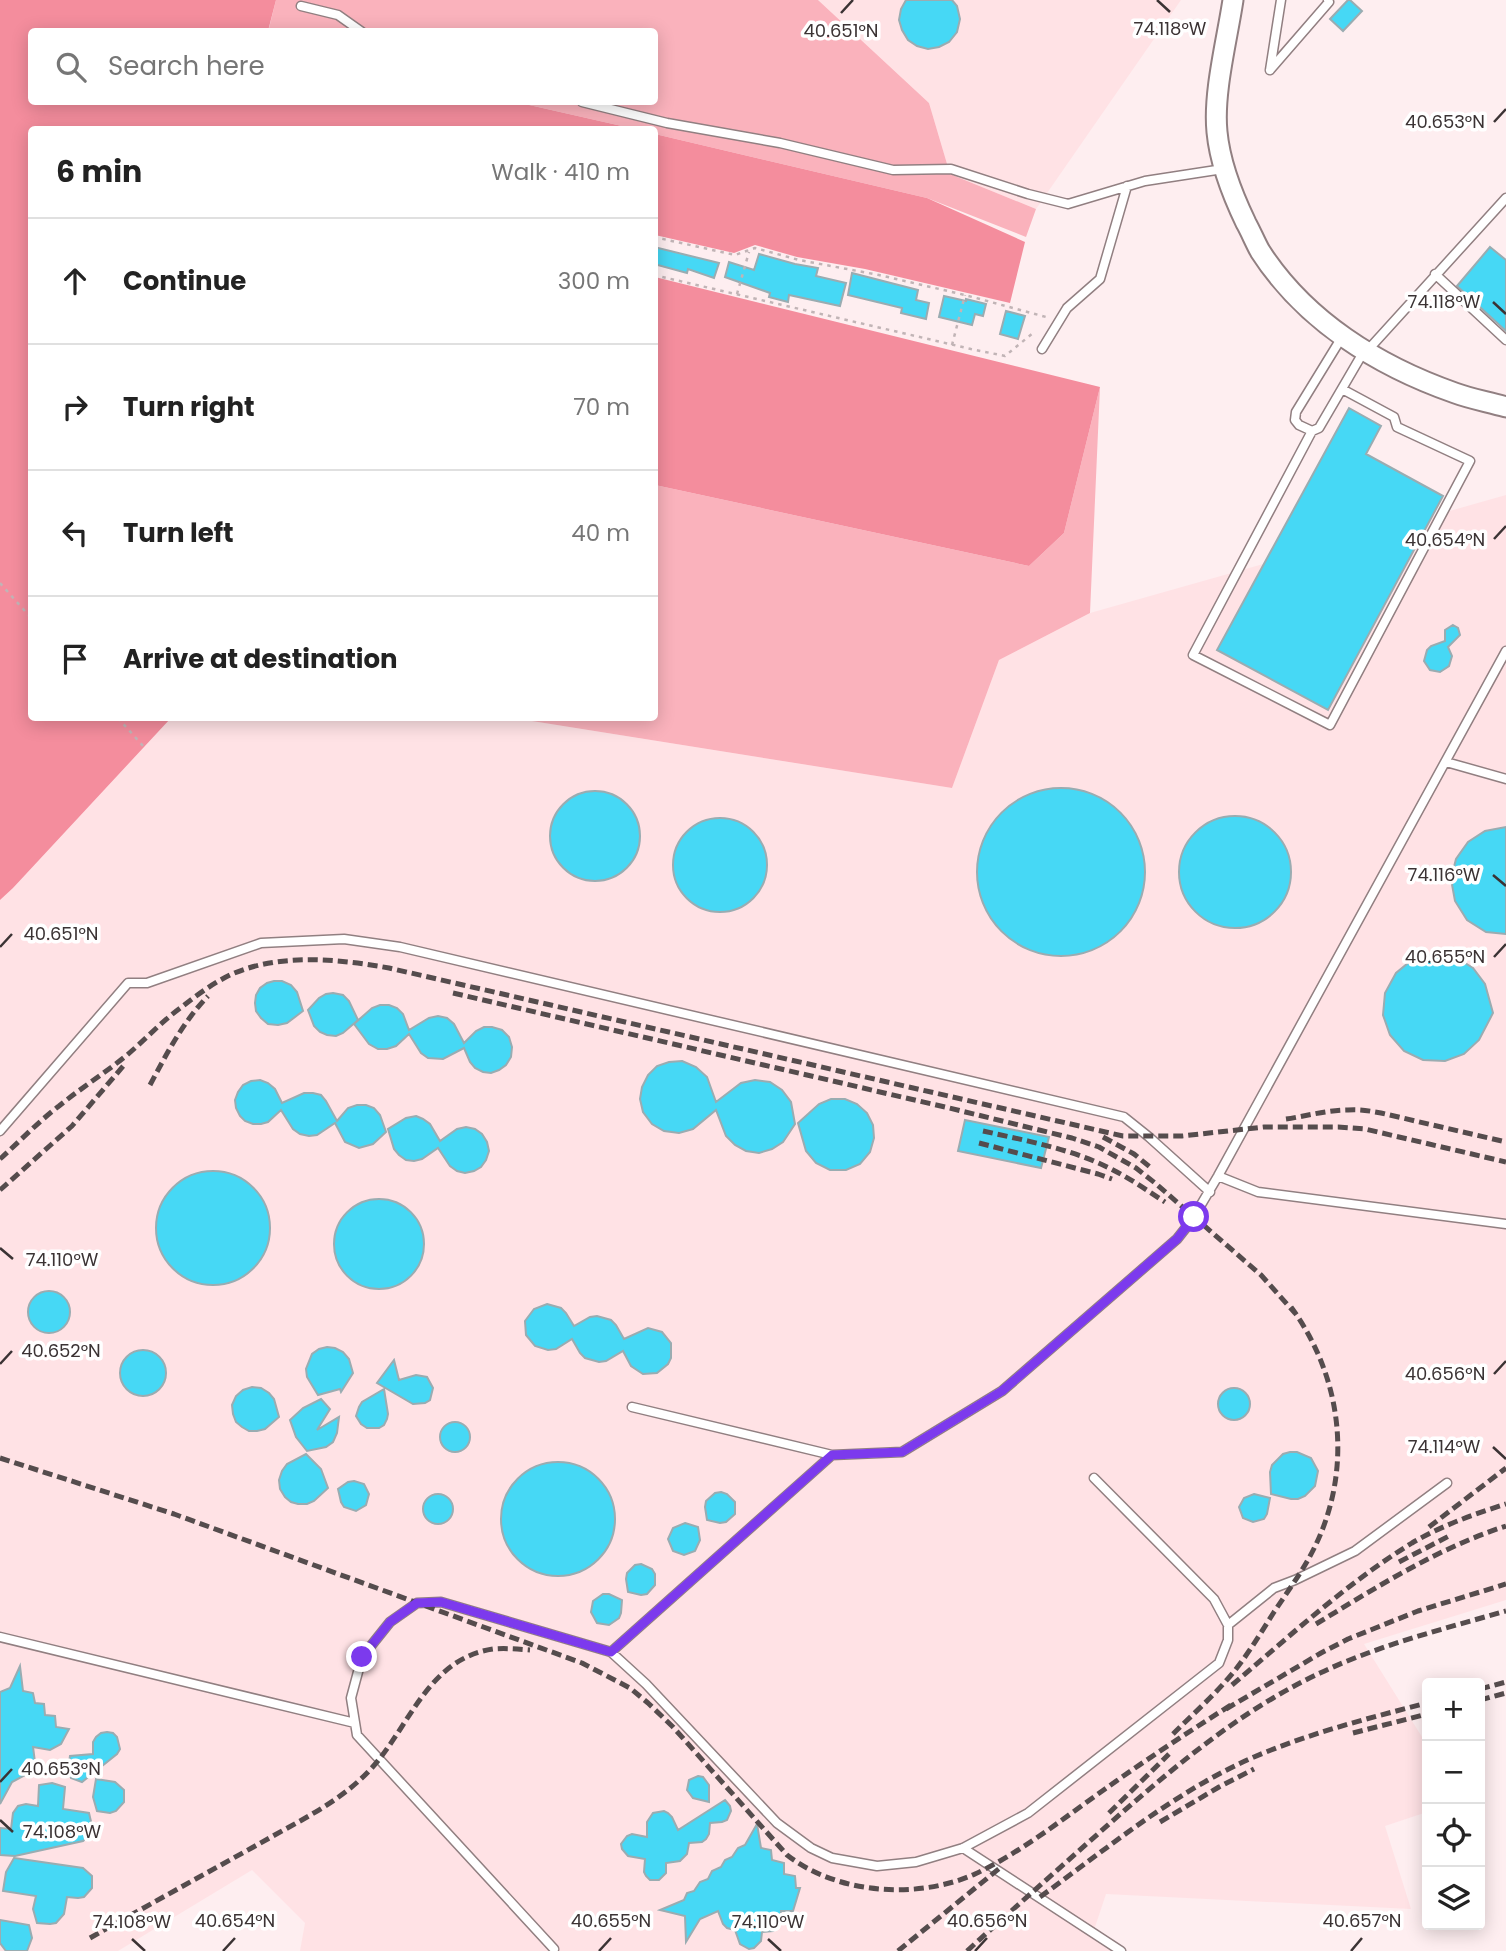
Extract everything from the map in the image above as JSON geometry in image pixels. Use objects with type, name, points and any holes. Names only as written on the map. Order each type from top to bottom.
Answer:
[{"type":"street","points":[[1234,0],[1218,93],[1217,130],[1224,169],[1238,206],[1260,250],[1289,289],[1326,324],[1365,351],[1408,375],[1444,389],[1506,407]]},
{"type":"lane","points":[[1281,0],[1270,70],[1328,0]]},
{"type":"lane","points":[[301,6],[338,15],[356,28]]},
{"type":"lane","points":[[594,105],[667,123],[780,143],[892,170],[951,169],[1068,204],[1145,181],[1224,169]]},
{"type":"lane","points":[[1042,349],[1067,308],[1100,279],[1126,186]]},
{"type":"lane","points":[[1342,389],[1394,417],[1397,427],[1470,461],[1330,725],[1193,656],[1312,431],[1319,428],[1342,389],[1365,351],[1506,198]]},
{"type":"lane","points":[[1435,274],[1506,340]]},
{"type":"lane","points":[[1312,431],[1298,425],[1295,420],[1296,412],[1343,336]]},
{"type":"lane","points":[[632,1407],[832,1455],[902,1452],[1002,1391],[1177,1239],[1192,1220],[1219,1176],[1506,651]]},
{"type":"lane","points":[[1446,762],[1506,779]]},
{"type":"lane","points":[[0,1131],[128,983],[147,983],[261,943],[344,939],[400,947],[1124,1117],[1210,1192]]},
{"type":"lane","points":[[1219,1176],[1258,1192],[1506,1224]]},
{"type":"lane","points":[[611,1652],[832,1455]]},
{"type":"lane","points":[[554,1949],[356,1735],[351,1698],[362,1657],[390,1622],[417,1603],[441,1602],[611,1652],[646,1684],[776,1823],[811,1848],[832,1858],[877,1866],[916,1862],[963,1849],[1028,1813],[1219,1663],[1228,1640],[1228,1625],[1214,1599],[1094,1478]]},
{"type":"lane","points":[[1228,1625],[1274,1588],[1355,1550],[1447,1483]]},
{"type":"lane","points":[[0,1637],[355,1723]]},
{"type":"lane","points":[[963,1849],[1121,1951]]},
{"type":"path","points":[[658,238],[735,256],[755,248],[799,260],[965,295],[1059,321]]},
{"type":"path","points":[[737,294],[749,252]]},
{"type":"path","points":[[658,276],[1005,356],[1033,333],[1049,338]]},
{"type":"path","points":[[952,345],[965,295]]},
{"type":"path","points":[[0,583],[28,614]]},
{"type":"path","points":[[121,721],[144,747]]},
{"type":"shaded area","points":[[0,0],[276,0],[269,28],[28,28],[28,105],[529,105],[622,126],[28,126],[28,721],[168,721],[0,900]]},
{"type":"shaded area","points":[[276,0],[818,0],[929,103],[950,174],[1036,209],[1026,237],[927,198],[658,135],[658,126],[622,126],[529,105],[658,105],[658,28],[269,28]]},
{"type":"shaded area","points":[[818,0],[1181,0],[1036,209],[950,174],[929,103]]},
{"type":"shaded area","points":[[658,135],[927,198],[1025,242],[1010,303],[865,269],[797,257],[755,245],[734,253],[658,236]]},
{"type":"shaded area","points":[[658,278],[1100,387],[1064,533],[1029,566],[658,486]]},
{"type":"shaded area","points":[[1100,387],[1090,613],[999,660],[952,788],[532,721],[658,721],[658,486],[1029,566],[1064,533]]},
{"type":"shaded area","points":[[1506,495],[1506,1600],[1364,1644],[1422,1737],[1422,1814],[1385,1826],[1411,1909],[1106,1894],[1092,1936],[1115,1951],[300,1951],[305,1923],[252,1870],[118,1951],[0,1951],[0,900],[168,721],[532,721],[952,788],[999,660],[1090,613]]},
{"type":"building","points":[[906,0],[952,0],[957,6],[960,19],[957,32],[949,42],[939,47],[928,49],[917,46],[908,40],[899,20]]},
{"type":"building","points":[[1348,0],[1362,11],[1343,31],[1330,19]]},
{"type":"building","points":[[1490,247],[1506,260],[1506,331],[1457,286]]},
{"type":"building","points":[[658,248],[719,263],[714,278],[688,269],[687,273],[658,265]]},
{"type":"building","points":[[759,254],[818,268],[816,276],[846,283],[840,306],[789,295],[788,302],[769,297],[770,293],[725,277],[729,262],[754,270]]},
{"type":"building","points":[[852,273],[918,290],[916,300],[929,303],[926,319],[901,313],[902,308],[848,295]]},
{"type":"building","points":[[944,296],[986,304],[983,316],[975,314],[972,325],[939,317]]},
{"type":"building","points":[[1006,311],[1025,316],[1018,339],[1000,334]]},
{"type":"building","points":[[1349,408],[1381,426],[1366,454],[1443,496],[1328,710],[1217,650]]},
{"type":"building","points":[[1453,625],[1458,628],[1460,635],[1448,647],[1452,656],[1449,666],[1440,672],[1430,670],[1424,661],[1427,650],[1445,641],[1445,630]]},
{"type":"building","points":[[1061,788],[1093,795],[1120,813],[1138,840],[1145,872],[1138,904],[1120,931],[1093,949],[1061,956],[1029,949],[1002,931],[984,904],[977,872],[984,840],[1002,813],[1029,795]]},
{"type":"building","points":[[595,791],[612,794],[627,804],[637,819],[640,836],[637,853],[627,868],[612,878],[595,881],[578,878],[563,868],[553,853],[550,836],[553,819],[563,804],[578,794]]},
{"type":"building","points":[[1235,816],[1257,820],[1275,832],[1287,850],[1291,872],[1287,894],[1275,912],[1257,924],[1235,928],[1213,924],[1195,912],[1183,894],[1179,872],[1183,850],[1195,832],[1213,820]]},
{"type":"building","points":[[720,818],[738,822],[753,832],[763,847],[767,865],[763,883],[753,898],[738,908],[720,912],[702,908],[687,898],[677,883],[673,865],[677,847],[687,832],[702,822]]},
{"type":"building","points":[[1506,827],[1506,934],[1486,932],[1467,920],[1455,901],[1451,879],[1456,859],[1468,842],[1485,831]]},
{"type":"building","points":[[1435,954],[1457,958],[1473,968],[1485,984],[1493,1013],[1479,1040],[1464,1054],[1445,1061],[1423,1060],[1404,1051],[1390,1035],[1383,1015],[1385,993],[1396,973],[1413,959]]},
{"type":"building","points":[[274,981],[291,985],[297,992],[303,1011],[287,1023],[278,1025],[268,1024],[261,1018],[255,1003],[260,988]]},
{"type":"building","points":[[333,993],[343,995],[349,1001],[358,1020],[336,1036],[320,1032],[314,1026],[308,1010],[319,998]]},
{"type":"building","points":[[380,1005],[397,1008],[403,1014],[409,1030],[429,1018],[447,1018],[454,1024],[464,1043],[484,1027],[502,1030],[509,1037],[511,1057],[506,1065],[491,1073],[475,1068],[464,1048],[443,1059],[428,1058],[421,1053],[409,1034],[396,1046],[378,1049],[369,1044],[354,1024],[372,1008]]},
{"type":"building","points":[[682,1061],[696,1067],[707,1077],[716,1102],[741,1083],[755,1080],[770,1082],[782,1090],[791,1102],[795,1124],[783,1142],[759,1153],[746,1151],[726,1136],[716,1110],[693,1129],[679,1133],[664,1131],[652,1124],[643,1112],[640,1099],[642,1087],[657,1066]]},
{"type":"building","points":[[260,1080],[275,1089],[282,1103],[304,1093],[321,1095],[337,1121],[348,1108],[366,1105],[374,1108],[380,1115],[386,1132],[373,1144],[359,1148],[345,1142],[335,1123],[317,1135],[300,1134],[293,1129],[281,1110],[268,1122],[253,1124],[245,1121],[236,1108],[235,1100],[243,1085]]},
{"type":"building","points":[[831,1099],[845,1099],[857,1104],[867,1113],[873,1125],[874,1138],[870,1152],[860,1164],[846,1170],[830,1170],[816,1163],[806,1151],[798,1123],[819,1104]]},
{"type":"building","points":[[416,1116],[430,1124],[440,1141],[457,1129],[475,1129],[487,1142],[489,1151],[486,1160],[481,1167],[465,1173],[450,1166],[438,1148],[422,1159],[406,1160],[394,1149],[388,1129],[406,1118]]},
{"type":"building","points":[[965,1120],[1049,1137],[1041,1168],[958,1151]]},
{"type":"building","points":[[213,1171],[235,1175],[253,1188],[266,1206],[270,1228],[266,1250],[253,1268],[235,1281],[213,1285],[191,1281],[173,1268],[160,1250],[156,1228],[160,1206],[173,1188],[191,1175]]},
{"type":"building","points":[[370,1199],[388,1199],[404,1206],[417,1219],[424,1235],[424,1253],[417,1269],[404,1282],[388,1289],[370,1289],[354,1282],[341,1269],[334,1253],[334,1235],[341,1219],[354,1206]]},
{"type":"building","points":[[49,1291],[64,1297],[70,1312],[64,1327],[49,1333],[34,1327],[28,1312],[34,1297]]},
{"type":"building","points":[[547,1304],[561,1308],[574,1326],[590,1317],[611,1320],[624,1339],[648,1328],[662,1332],[671,1343],[671,1358],[657,1373],[643,1374],[631,1366],[623,1351],[599,1362],[585,1358],[572,1339],[556,1349],[548,1350],[535,1346],[526,1335],[525,1321],[534,1309]]},
{"type":"building","points":[[327,1347],[343,1352],[349,1359],[353,1373],[341,1392],[340,1389],[318,1395],[307,1377],[306,1369],[312,1354]]},
{"type":"building","points":[[143,1350],[159,1357],[166,1373],[159,1389],[143,1396],[127,1389],[120,1373],[127,1357]]},
{"type":"building","points":[[394,1360],[399,1380],[416,1375],[427,1377],[433,1388],[430,1400],[413,1404],[377,1383]]},
{"type":"building","points":[[252,1387],[269,1393],[274,1399],[279,1417],[265,1429],[257,1431],[242,1427],[233,1414],[232,1405],[236,1396]]},
{"type":"building","points":[[1234,1388],[1246,1392],[1250,1404],[1246,1416],[1234,1420],[1222,1416],[1218,1404],[1222,1392]]},
{"type":"building","points":[[384,1389],[387,1419],[379,1428],[367,1428],[356,1416],[359,1407],[362,1402]]},
{"type":"building","points":[[321,1399],[330,1409],[317,1430],[339,1417],[337,1433],[333,1442],[326,1447],[307,1451],[296,1437],[290,1420],[303,1408]]},
{"type":"building","points":[[455,1422],[466,1426],[470,1437],[466,1448],[455,1452],[444,1448],[440,1437],[444,1426]]},
{"type":"building","points":[[1290,1452],[1311,1458],[1318,1471],[1315,1486],[1298,1499],[1271,1494],[1272,1465],[1283,1454]]},
{"type":"building","points":[[306,1454],[321,1469],[328,1488],[314,1501],[298,1504],[285,1497],[279,1480],[287,1464]]},
{"type":"building","points":[[558,1462],[580,1466],[599,1478],[611,1497],[615,1519],[611,1541],[599,1560],[580,1572],[558,1576],[536,1572],[517,1560],[505,1541],[501,1519],[505,1497],[517,1478],[536,1466]]},
{"type":"building","points":[[354,1481],[364,1484],[369,1494],[366,1505],[356,1511],[344,1507],[338,1489]]},
{"type":"building","points":[[721,1492],[735,1502],[735,1514],[726,1522],[707,1520],[706,1501],[715,1493]]},
{"type":"building","points":[[438,1494],[449,1498],[453,1509],[449,1520],[438,1524],[427,1520],[423,1509],[427,1498]]},
{"type":"building","points":[[1254,1494],[1270,1498],[1264,1519],[1253,1522],[1243,1518],[1239,1507],[1244,1498]]},
{"type":"building","points":[[685,1523],[698,1527],[700,1540],[695,1551],[684,1555],[673,1551],[668,1539],[673,1528]]},
{"type":"building","points":[[641,1564],[652,1569],[655,1585],[647,1594],[641,1595],[628,1592],[626,1579],[627,1573],[635,1565]]},
{"type":"building","points":[[603,1594],[622,1600],[619,1618],[609,1625],[597,1623],[591,1612],[593,1601]]},
{"type":"building","points":[[20,1666],[23,1691],[33,1693],[35,1703],[44,1704],[45,1715],[55,1716],[56,1727],[69,1729],[61,1744],[50,1750],[33,1747],[35,1762],[29,1773],[12,1782],[0,1804],[0,1692],[10,1688]]},
{"type":"building","points":[[107,1732],[117,1737],[120,1749],[117,1754],[82,1782],[71,1778],[68,1769],[70,1756],[93,1754],[96,1737]]},
{"type":"building","points":[[703,1777],[709,1785],[709,1802],[693,1798],[687,1790],[689,1780]]},
{"type":"building","points":[[96,1779],[115,1782],[124,1790],[124,1802],[116,1811],[97,1811],[93,1797]]},
{"type":"building","points":[[52,1783],[65,1787],[63,1809],[89,1813],[92,1826],[88,1837],[83,1841],[15,1856],[0,1855],[0,1828],[11,1829],[13,1813],[18,1806],[38,1806],[39,1785]]},
{"type":"building","points":[[725,1800],[731,1811],[727,1820],[710,1823],[706,1839],[689,1843],[687,1854],[680,1861],[666,1863],[666,1873],[659,1880],[650,1880],[646,1876],[645,1859],[628,1856],[622,1849],[621,1844],[627,1836],[632,1834],[647,1837],[647,1822],[653,1813],[668,1813],[678,1830]]},
{"type":"building","points":[[757,1824],[761,1848],[771,1850],[772,1860],[784,1863],[784,1874],[795,1876],[796,1888],[800,1888],[793,1911],[781,1911],[777,1928],[762,1932],[761,1941],[754,1948],[749,1949],[740,1944],[735,1930],[723,1924],[718,1911],[700,1919],[686,1942],[685,1916],[660,1910],[684,1900],[687,1893],[694,1891],[700,1882],[708,1879],[712,1871],[721,1867],[738,1848],[745,1845]]},
{"type":"building","points":[[14,1858],[83,1868],[92,1876],[92,1888],[84,1897],[67,1897],[64,1914],[56,1923],[37,1923],[33,1909],[36,1896],[3,1891],[6,1872]]},
{"type":"building","points":[[0,1920],[29,1925],[32,1938],[27,1951],[6,1951],[0,1943]]},
{"type":"railway","points":[[0,1159],[51,1112],[119,1062],[168,1017],[213,984],[232,974],[270,963],[330,960],[389,968],[1123,1136],[1182,1136],[1264,1127],[1338,1127],[1365,1129],[1506,1162]]},
{"type":"railway","points":[[453,993],[945,1107],[1099,1147],[1136,1168],[1155,1183],[1261,1275],[1295,1313]]},
{"type":"railway","points":[[150,1085],[183,1027],[208,996]]},
{"type":"railway","points":[[0,1190],[72,1126],[125,1064]]},
{"type":"railway","points":[[1286,1119],[1332,1111],[1364,1110],[1506,1142]]},
{"type":"railway","points":[[983,1131],[1082,1156],[1120,1174],[1165,1202]]},
{"type":"railway","points":[[1103,1137],[1134,1154],[1150,1167]]},
{"type":"railway","points":[[979,1143],[1112,1179]]},
{"type":"railway","points":[[1173,1734],[1221,1686],[1251,1648],[1309,1558],[1333,1495],[1337,1430],[1332,1398],[1323,1366],[1291,1307]]},
{"type":"railway","points":[[0,1458],[174,1514],[582,1663],[630,1688],[648,1703],[673,1727],[787,1855],[807,1868],[853,1885],[903,1890],[928,1887],[952,1882],[992,1866],[1234,1703]]},
{"type":"railway","points":[[1429,1527],[1506,1468]]},
{"type":"railway","points":[[1232,1685],[1319,1611],[1412,1543],[1470,1516],[1506,1504]]},
{"type":"railway","points":[[1316,1624],[1432,1557],[1506,1526]]},
{"type":"railway","points":[[1399,1562],[1449,1536]]},
{"type":"railway","points":[[1226,1709],[1348,1639],[1418,1611],[1506,1584]]},
{"type":"railway","points":[[967,1951],[1158,1782],[1209,1741],[1263,1704],[1320,1673],[1365,1654],[1506,1611]]},
{"type":"railway","points":[[90,1938],[301,1821],[343,1794],[368,1772],[421,1698],[451,1667],[470,1655],[493,1649],[530,1650]]},
{"type":"railway","points":[[1485,1688],[1506,1682]]},
{"type":"railway","points":[[1485,1699],[1506,1693]]},
{"type":"railway","points":[[1040,1897],[1170,1803],[1225,1771],[1296,1741],[1422,1704]]},
{"type":"railway","points":[[1353,1733],[1422,1715]]},
{"type":"railway","points":[[1109,1813],[1169,1754]]},
{"type":"railway","points":[[1160,1822],[1254,1769]]},
{"type":"railway","points":[[898,1951],[1001,1867]]},
{"type":"route","points":[[362,1657],[390,1622],[417,1603],[441,1602],[611,1652],[832,1455],[902,1452],[1002,1391],[1177,1239],[1194,1217]]}]
